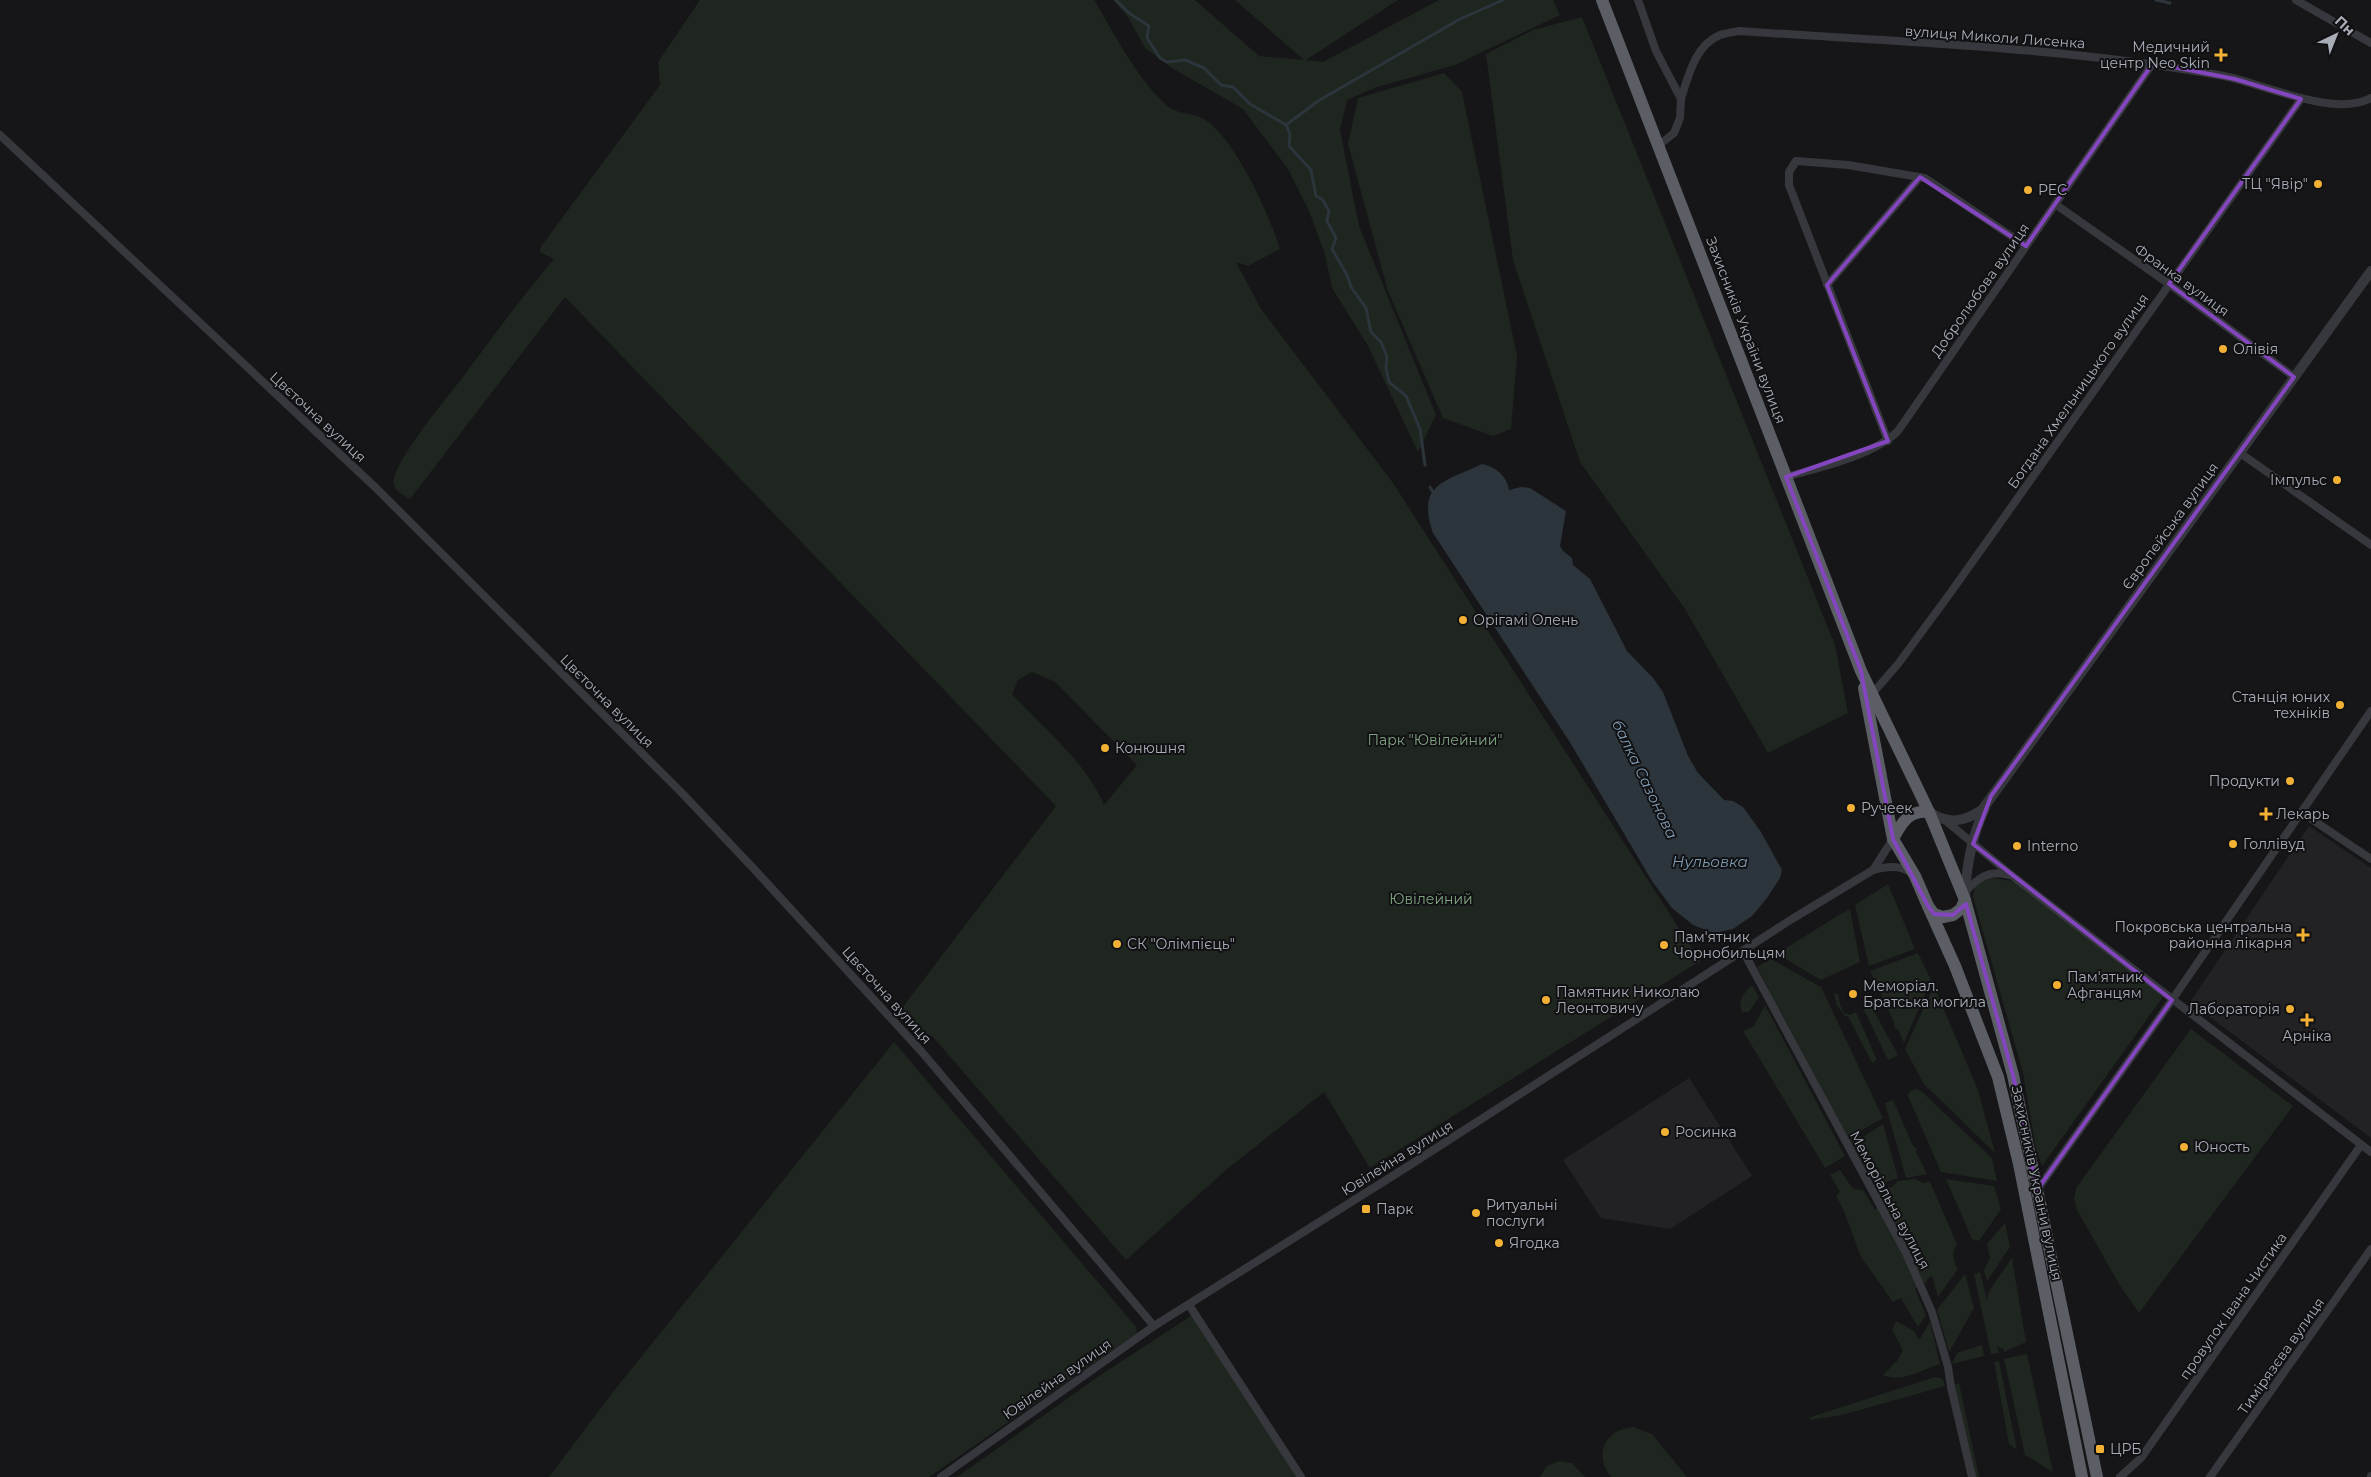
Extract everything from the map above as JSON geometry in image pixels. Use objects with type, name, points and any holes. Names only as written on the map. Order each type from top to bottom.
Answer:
[{"type":"highway","name":"Захисників України вулиця","points":[[1602,0],[1861,671],[1929,812],[1965,896],[2013,1075],[2097,1477]]},
{"type":"highway","name":"Захисників України вулиця","points":[[1861,671],[1893,839],[1915,876],[1955,966],[1998,1077],[2028,1209],[2082,1477]]},
{"type":"highway","points":[[1893,839],[1908,816],[1915,813],[1929,812]]},
{"type":"highway","points":[[1928,906],[1934,914],[1943,917],[1953,915],[1961,909],[1965,896]]},
{"type":"street","points":[[1638,0],[1656,51],[1681,99]]},
{"type":"street","points":[[2296,0],[2371,43]]},
{"type":"street","name":"вулиця Миколи Лисенка","points":[[1658,146],[1674,133],[1680,118],[1681,99],[1690,73],[1703,49],[1718,36],[1739,31],[2026,51],[2152,63],[2235,78],[2301,99],[2344,103],[2362,102],[2371,98]]},
{"type":"street","name":"Добролюбова вулиця","points":[[1786,477],[1873,448],[1888,441],[1898,431],[2152,63]]},
{"type":"street","name":"Богдана Хмельницького вулиця","points":[[1872,694],[1898,664],[1951,592],[2301,99]]},
{"type":"street","name":"Цвєточна вулиця","points":[[0,135],[376,488],[673,784],[754,868],[922,1052],[1154,1326]]},
{"type":"street","points":[[1888,441],[1826,285],[1789,185],[1788,172],[1796,161],[1848,165],[1925,178],[2026,246]]},
{"type":"street","points":[[1826,285],[1920,177]]},
{"type":"street","name":"Франка вулиця","points":[[2055,204],[2169,284],[2294,377]]},
{"type":"street","name":"Європейська вулиця","points":[[1946,821],[1967,819],[1982,810],[2371,271]]},
{"type":"street","points":[[2240,453],[2371,545]]},
{"type":"street","points":[[2037,1190],[2172,1000],[2371,711]]},
{"type":"street","name":"Європейська вулиця","points":[[1965,896],[1973,844],[1991,796]]},
{"type":"street","points":[[1929,812],[1946,821],[2015,878],[2371,1152]]},
{"type":"street","points":[[2301,812],[2371,859]]},
{"type":"street","name":"Ювілейна вулиця","points":[[1872,870],[1893,839]]},
{"type":"street","name":"Ювілейна вулиця","points":[[941,1477],[1154,1326],[1792,918],[1872,870],[1897,867],[1906,869],[1915,876]]},
{"type":"street","points":[[1965,896],[1975,881],[1991,873],[2008,874],[2015,878]]},
{"type":"street","name":"Меморіальна вулиця","points":[[1743,951],[1906,1253],[1928,1301],[1948,1367],[1972,1477]]},
{"type":"street","name":"провулок Івана Чистика","points":[[2120,1477],[2140,1458],[2361,1145]]},
{"type":"street","name":"Тимірязєва вулиця","points":[[2210,1477],[2371,1249]]},
{"type":"street","points":[[1189,1305],[1301,1477]]},
{"type":"highlighted area","points":[[2153,63],[2235,79],[2301,99],[2169,284],[2294,377],[1991,796],[1973,844],[2172,1000],[2037,1190],[2013,1075],[1966,904],[1953,915],[1934,914],[1893,839],[1861,671],[1786,477],[1888,441],[1827,285],[1920,177],[2026,246]]},
{"type":"shaded area","name":"Покровська центральна районна лікарня","points":[[2309,826],[2371,868],[2371,1138],[2190,1002]]},
{"type":"shaded area","name":"Росинка","points":[[1689,1078],[1752,1176],[1670,1229],[1601,1218],[1563,1160]]},
{"type":"green space","points":[[700,0],[1094,0],[1126,54],[1154,92],[1169,108],[1204,119],[1216,129],[1239,159],[1259,197],[1280,249],[1248,266],[1236,262],[1261,309],[1393,483],[1700,961],[1370,1168],[1324,1092],[1226,1170],[1126,1260],[933,1037],[913,1027],[899,1012],[1056,806],[565,297],[410,499],[400,493],[395,487],[395,475],[401,462],[422,430],[554,259],[540,252],[540,248],[660,85],[658,62]],"holes":[[[1032,672],[1055,682],[1137,765],[1104,805],[1087,774],[1063,746],[1012,694],[1018,680]]]},
{"type":"green space","points":[[1113,0],[1195,0],[1259,56],[1304,60],[1235,0],[1398,0],[1306,60],[1323,62],[1439,0],[1553,0],[1560,15],[1455,65],[1377,87],[1347,100],[1340,130],[1359,226],[1436,415],[1418,452],[1367,344],[1332,288],[1325,254],[1309,211],[1288,169],[1243,109],[1172,68],[1145,48],[1128,17]]},
{"type":"green space","points":[[1582,17],[1835,645],[1848,713],[1768,753],[1685,609],[1580,462],[1513,260],[1486,54],[1533,30]]},
{"type":"green space","points":[[1444,73],[1462,92],[1517,356],[1511,429],[1493,436],[1443,418],[1388,291],[1348,144],[1358,98]]},
{"type":"green space","points":[[1987,877],[2018,882],[2165,994],[2042,1166],[2036,1149],[2023,1073],[1973,897],[1975,885]]},
{"type":"green space","points":[[1888,884],[1915,949],[1869,966],[1855,905]]},
{"type":"green space","points":[[1850,909],[1860,962],[1821,980],[1777,954],[1837,916]]},
{"type":"green space","points":[[1918,953],[1931,980],[1904,1043],[1898,1029],[1895,1029],[1894,1022],[1870,971]]},
{"type":"green space","points":[[1771,959],[1821,987],[1883,1118],[1848,1138],[1783,1016],[1769,996],[1770,992],[1757,967]]},
{"type":"green space","points":[[1752,985],[1759,997],[1749,1012],[1742,1012],[1741,1000]]},
{"type":"green space","points":[[1934,986],[1978,1090],[1995,1153],[1924,1084],[1905,1049]]},
{"type":"green space","points":[[1834,994],[1838,994],[1844,1013],[1850,1015],[1856,1012],[1877,1060],[1872,1063],[1848,1016],[1846,1017],[1837,1005]]},
{"type":"green space","points":[[1870,1004],[1898,1055],[1888,1060],[1863,1008]]},
{"type":"green space","points":[[1765,1005],[1845,1156],[1825,1168],[1743,1031],[1753,1027]]},
{"type":"green space","name":"Юность","points":[[2191,1029],[2293,1106],[2139,1313],[2119,1284],[2077,1210],[2074,1199],[2076,1188]]},
{"type":"green space","points":[[894,1042],[1136,1327],[1137,1333],[929,1477],[549,1477],[613,1392]]},
{"type":"green space","points":[[1916,1089],[1921,1091],[1992,1158],[1997,1181],[1941,1172],[1908,1096],[1909,1092]]},
{"type":"green space","points":[[1893,1100],[1927,1174],[1906,1178],[1885,1103]]},
{"type":"green space","points":[[1883,1124],[1898,1178],[1875,1186],[1848,1140],[1855,1135],[1863,1137]]},
{"type":"green space","points":[[1840,1170],[1853,1189],[1863,1190],[1875,1210],[1882,1203],[1875,1188],[1892,1187],[1898,1181],[1915,1179],[1923,1183],[1930,1182],[1957,1244],[1953,1256],[1958,1269],[1938,1297],[1932,1275],[1926,1281],[1927,1286],[1924,1282],[1915,1289],[1926,1315],[1918,1327],[1901,1298],[1893,1302],[1861,1257],[1844,1211],[1836,1196],[1840,1192],[1830,1175]]},
{"type":"green space","points":[[1946,1179],[1994,1186],[2001,1209],[1979,1241],[1972,1239]]},
{"type":"green space","points":[[2005,1223],[2010,1247],[1987,1281],[1984,1270],[1990,1258],[1987,1244]]},
{"type":"green space","points":[[2012,1258],[2026,1342],[2004,1352],[2003,1348],[2000,1349],[1997,1345],[1999,1353],[1991,1354],[1974,1274],[1980,1272],[1987,1300],[1989,1291]]},
{"type":"green space","points":[[1965,1274],[1974,1308],[1949,1352],[1937,1310]]},
{"type":"green space","points":[[1194,1314],[1301,1477],[957,1477],[1102,1374]]},
{"type":"green space","points":[[1896,1321],[1914,1331],[1919,1340],[1930,1322],[1940,1364],[1905,1377],[1898,1378],[1883,1375],[1897,1361],[1903,1350],[1892,1330]]},
{"type":"green space","points":[[1982,1345],[1984,1356],[1952,1364],[1957,1353]]},
{"type":"green space","points":[[2027,1354],[2053,1472],[2025,1455],[2004,1359]]},
{"type":"green space","points":[[1999,1361],[2017,1450],[2009,1444],[1994,1362]]},
{"type":"green space","points":[[1935,1377],[1943,1379],[1945,1386],[1842,1415],[1809,1420],[1811,1417]]},
{"type":"green space","points":[[1959,1383],[1979,1477],[1975,1477],[1954,1385]]},
{"type":"green space","points":[[1633,1427],[1652,1434],[1687,1477],[1611,1477],[1603,1460],[1605,1445],[1615,1433]]},
{"type":"green space","points":[[1559,1461],[1572,1463],[1585,1477],[1540,1477],[1547,1466]]},
{"type":"water","name":"Нульовка","points":[[1482,464],[1500,472],[1506,480],[1509,490],[1521,487],[1530,488],[1566,511],[1560,546],[1563,551],[1572,558],[1573,565],[1590,579],[1627,651],[1653,678],[1663,692],[1688,756],[1698,773],[1724,800],[1733,801],[1743,807],[1761,832],[1782,870],[1780,878],[1767,898],[1752,916],[1733,929],[1714,933],[1693,925],[1672,908],[1652,881],[1571,744],[1433,533],[1428,504],[1431,494],[1437,486]]},
{"type":"waterway","name":"балка Сазонова","points":[[1116,0],[1129,13],[1149,26],[1147,38],[1160,58],[1167,62],[1185,60],[1204,68],[1221,85],[1233,87],[1250,104],[1286,125],[1290,134],[1289,146],[1311,170],[1316,196],[1322,199],[1329,211],[1327,221],[1336,238],[1332,249],[1347,275],[1351,287],[1366,308],[1371,332],[1381,342],[1387,357],[1386,368],[1389,382],[1406,396],[1420,429],[1425,465]]},
{"type":"waterway","points":[[1286,125],[1318,101],[1460,19],[1503,0]]},
{"type":"waterway","points":[[2156,0],[2170,3]]},
{"type":"waterway","name":"балка Сазонова","points":[[1430,487],[1434,494]]},
{"type":"place","name":"Медичний центр Neo Skin","points":[[2221,55]]},
{"type":"place","name":"ТЦ \"Явір\"","points":[[2318,184]]},
{"type":"place","name":"РЕС","points":[[2028,190]]},
{"type":"place","name":"Олівія","points":[[2223,349]]},
{"type":"place","name":"Імпульс","points":[[2337,480]]},
{"type":"place","name":"Орігамі Олень","points":[[1463,620]]},
{"type":"place","name":"Станція юних техніків","points":[[2340,705]]},
{"type":"place","name":"Конюшня","points":[[1105,748]]},
{"type":"place","name":"Продукти","points":[[2290,781]]},
{"type":"place","name":"Ручеек","points":[[1851,808]]},
{"type":"place","name":"Лекарь","points":[[2266,814]]},
{"type":"place","name":"Голлівуд","points":[[2233,844]]},
{"type":"place","name":"Interno","points":[[2017,846]]},
{"type":"place","name":"Покровська центральна районна лікарня","points":[[2303,935]]},
{"type":"place","name":"СК \"Олімпієць\"","points":[[1117,944]]},
{"type":"place","name":"Пам'ятник Чорнобильцям","points":[[1664,945]]},
{"type":"place","name":"Пам'ятник Афганцям","points":[[2057,985]]},
{"type":"place","name":"Меморіал. Братська могила","points":[[1853,994]]},
{"type":"place","name":"Памятник Николаю Леонтовичу","points":[[1546,1000]]},
{"type":"place","name":"Лабораторія","points":[[2290,1009]]},
{"type":"place","name":"Арніка","points":[[2307,1020]]},
{"type":"place","name":"Росинка","points":[[1665,1132]]},
{"type":"place","name":"Юность","points":[[2184,1147]]},
{"type":"place","name":"Парк","points":[[1366,1209]]},
{"type":"place","name":"Ритуальні послуги","points":[[1476,1213]]},
{"type":"place","name":"Ягодка","points":[[1499,1243]]},
{"type":"place","name":"ЦРБ","points":[[2100,1449]]},
{"type":"park label","name":"Парк \"Ювілейний\"","points":[[1435,740]]},
{"type":"park label","name":"Ювілейний","points":[[1431,899]]}]
